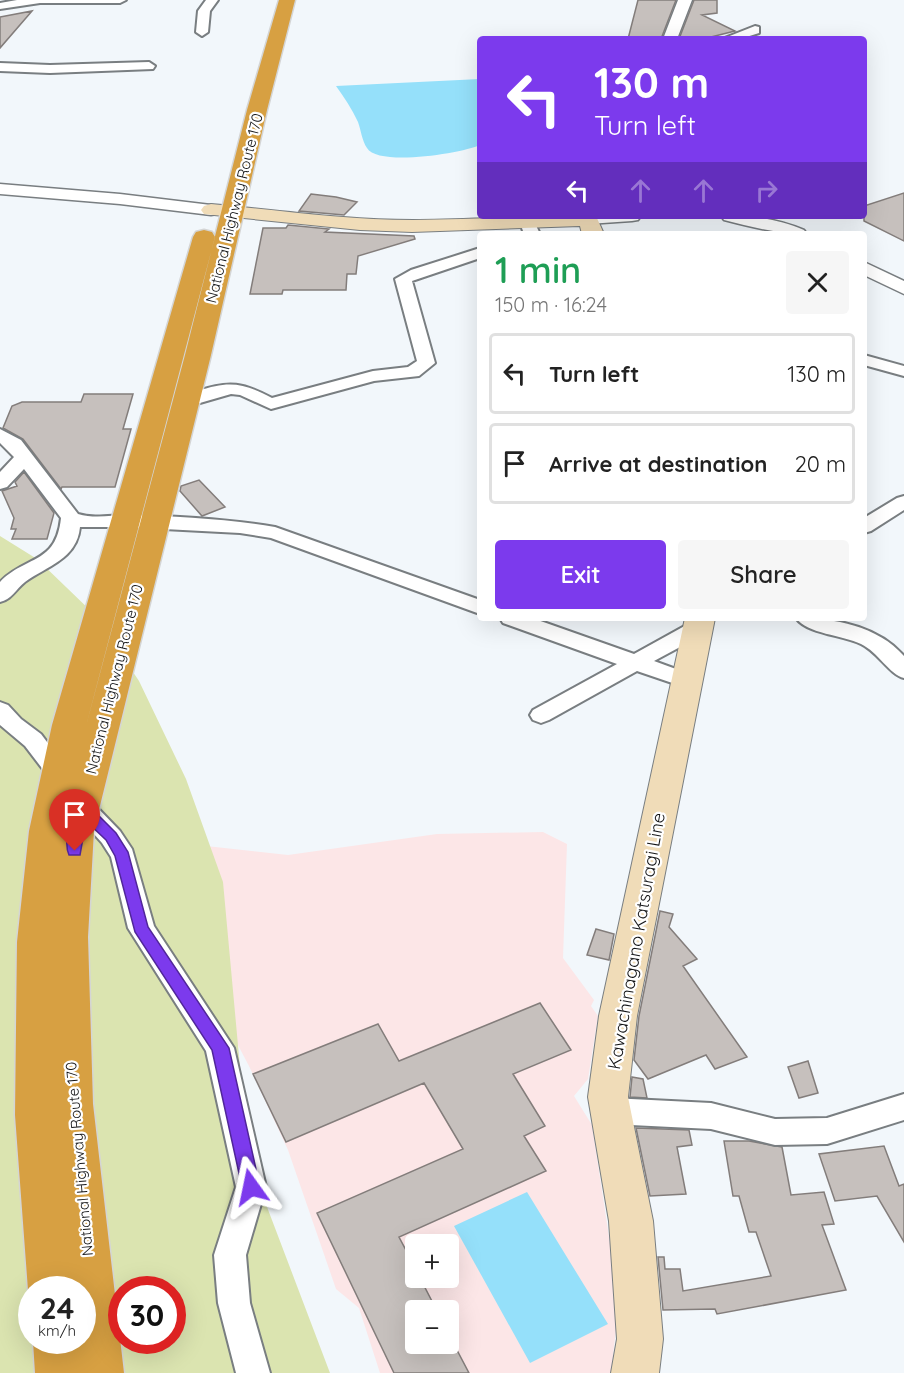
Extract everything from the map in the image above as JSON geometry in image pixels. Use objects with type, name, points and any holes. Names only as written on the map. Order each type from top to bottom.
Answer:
[{"type":"highway","name":"National Highway Route 170","points":[[227,154],[263,40],[271,0]]},
{"type":"highway","name":"National Highway Route 170","points":[[99,1373],[72,1104],[69,937],[76,830],[140,522],[220,203],[287,0]]},
{"type":"highway","name":"National Highway Route 170","points":[[51,1276],[37,1115],[37,942],[47,831],[69,725],[140,522],[186,402],[220,203]]},
{"type":"highway","points":[[58,1354],[60,1373]]},
{"type":"main road","points":[[220,203],[360,224],[530,228],[590,223]]},
{"type":"main road","name":"Kawachinagano Katsuragi Line","points":[[634,1373],[640,1339],[631,1221],[608,1097],[618,1016],[700,621]]},
{"type":"street","points":[[0,6],[41,0],[120,0]]},
{"type":"street","points":[[202,32],[204,11],[212,0]]},
{"type":"street","points":[[671,36],[685,0]]},
{"type":"street","points":[[737,36],[755,30]]},
{"type":"street","points":[[0,67],[50,69],[149,66]]},
{"type":"street","points":[[0,189],[120,199],[220,203]]},
{"type":"street","points":[[590,223],[614,219]]},
{"type":"street","points":[[747,219],[769,223],[790,231]]},
{"type":"street","points":[[186,402],[221,390],[236,389],[248,392],[271,404],[373,376],[413,372],[426,363],[403,279],[477,254]]},
{"type":"street","points":[[867,270],[904,288]]},
{"type":"street","points":[[867,361],[904,371]]},
{"type":"street","points":[[0,435],[14,444],[71,518],[87,523],[140,522],[240,527],[275,533],[477,606]]},
{"type":"street","points":[[0,483],[24,458]]},
{"type":"street","points":[[867,525],[904,502]]},
{"type":"street","points":[[0,596],[14,579],[57,555],[68,544],[71,518]]},
{"type":"street","points":[[519,621],[687,681]]},
{"type":"street","points":[[541,715],[700,621]]},
{"type":"street","points":[[812,621],[876,641],[889,650],[904,671]]},
{"type":"street","points":[[0,710],[13,725],[33,740],[59,774]]},
{"type":"street","points":[[82,807],[111,837],[123,856],[141,928],[220,1048],[251,1187],[230,1255],[234,1303],[253,1373]]},
{"type":"street","points":[[611,1111],[711,1116],[775,1132],[827,1131],[904,1107]]},
{"type":"shaded area","points":[[543,832],[567,844],[563,958],[594,1000],[591,1006],[598,1016],[588,1079],[574,1096],[592,1125],[619,1303],[611,1373],[380,1373],[359,1308],[336,1289],[288,1150],[249,1066],[211,994],[188,844],[288,855],[437,834]]},
{"type":"green space","points":[[0,536],[37,559],[95,615],[139,681],[186,779],[223,882],[241,1078],[264,1199],[330,1373],[0,1373]]},
{"type":"water","points":[[477,79],[477,146],[457,152],[421,157],[387,157],[374,154],[367,148],[356,117],[336,86]]},
{"type":"water","points":[[527,1192],[608,1324],[530,1363],[454,1226]]},
{"type":"building","points":[[638,0],[676,0],[662,36],[629,36]]},
{"type":"building","points":[[694,0],[717,0],[717,13],[702,15],[735,31],[715,36],[680,36]]},
{"type":"building","points":[[32,11],[0,48],[0,17]]},
{"type":"building","points":[[904,193],[904,241],[864,221],[867,219],[867,205]]},
{"type":"building","points":[[311,194],[357,202],[344,215],[299,211]]},
{"type":"building","points":[[288,225],[329,229],[325,232],[414,236],[415,239],[358,256],[356,274],[347,274],[346,290],[283,290],[282,294],[250,294],[263,228],[286,228]]},
{"type":"building","points":[[84,394],[133,394],[123,429],[131,429],[115,487],[62,487],[61,489],[23,439],[3,428],[12,406],[22,402],[81,402]]},
{"type":"building","points":[[24,472],[54,513],[47,539],[12,539],[16,529],[11,529],[14,518],[2,491],[17,486],[15,482]]},
{"type":"building","points":[[199,480],[225,507],[202,516],[180,491],[181,486]]},
{"type":"building","points":[[660,911],[673,914],[669,927],[697,959],[683,966],[747,1057],[715,1069],[706,1055],[648,1079],[634,1060],[639,1016]]},
{"type":"building","points":[[596,929],[614,934],[609,960],[587,955]]},
{"type":"building","points":[[540,1003],[571,1050],[513,1074],[545,1126],[524,1136],[546,1171],[399,1237],[405,1248],[405,1288],[425,1288],[431,1300],[405,1300],[405,1354],[459,1354],[469,1373],[394,1373],[317,1213],[463,1149],[424,1083],[286,1142],[253,1074],[378,1024],[399,1061]]},
{"type":"building","points":[[808,1061],[818,1093],[799,1098],[788,1067]]},
{"type":"building","points":[[632,1077],[643,1079],[647,1098],[630,1097]]},
{"type":"building","points":[[636,1128],[689,1130],[692,1145],[677,1147],[686,1194],[650,1196]]},
{"type":"building","points":[[724,1141],[749,1141],[782,1147],[791,1195],[824,1192],[834,1224],[822,1225],[846,1290],[717,1314],[715,1309],[663,1310],[658,1257],[664,1257],[665,1269],[680,1269],[683,1291],[771,1276],[756,1232],[749,1232],[739,1196],[733,1196]]},
{"type":"building","points":[[884,1146],[899,1186],[904,1184],[904,1242],[877,1196],[835,1201],[819,1154]]},
{"type":"route","points":[[75,851],[76,830],[82,807],[111,837],[123,856],[141,928],[220,1048],[251,1187]]}]
